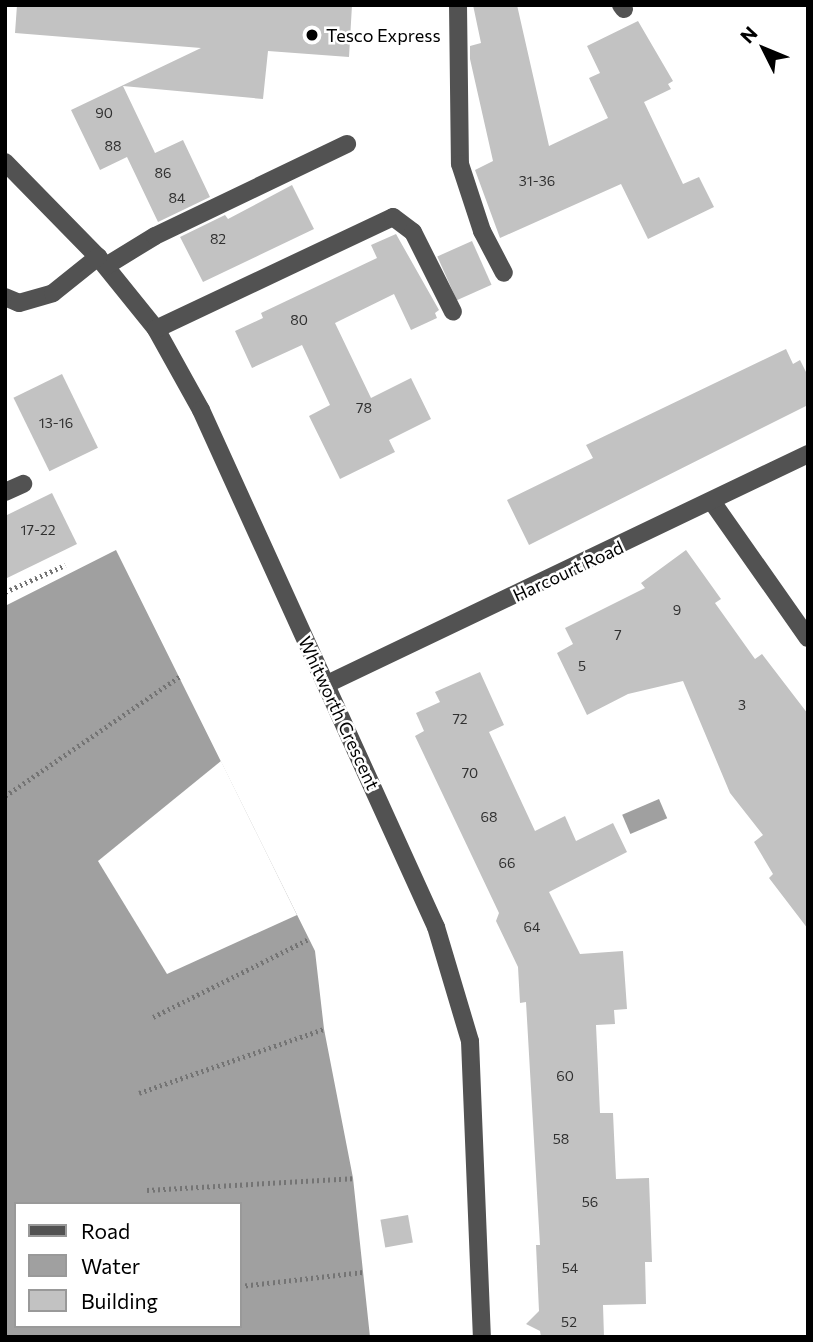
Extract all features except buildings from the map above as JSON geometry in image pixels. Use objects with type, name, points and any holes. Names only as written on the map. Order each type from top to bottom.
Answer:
[{"type":"street","points":[[458,5],[460,164],[482,231],[503,273]]},
{"type":"street","points":[[5,297],[19,303],[53,293],[102,262],[347,144]]},
{"type":"street","name":"Whitworth Crescent","points":[[5,162],[102,262],[156,329],[201,410],[436,927],[470,1041],[482,1337]]},
{"type":"street","points":[[156,329],[393,217],[413,232],[453,312]]},
{"type":"street","name":"Harcourt Road","points":[[327,684],[713,503],[808,454]]},
{"type":"street","points":[[5,492],[23,484]]},
{"type":"street","points":[[713,503],[808,638]]},
{"type":"path","points":[[5,592],[65,565]]},
{"type":"path","points":[[5,796],[179,677]]},
{"type":"path","points":[[153,1017],[309,939]]},
{"type":"path","points":[[139,1093],[324,1029]]},
{"type":"path","points":[[147,1190],[353,1178]]},
{"type":"path","points":[[242,1286],[363,1272]]},
{"type":"water","points":[[116,550],[315,951],[324,1029],[353,1178],[370,1337],[5,1337],[5,606]]},
{"type":"water","points":[[659,799],[667,818],[630,834],[622,815]]},
{"type":"pier","points":[[221,761],[297,915],[167,974],[98,861]]},
{"type":"place","name":"Tesco Express","points":[[312,35]]}]
